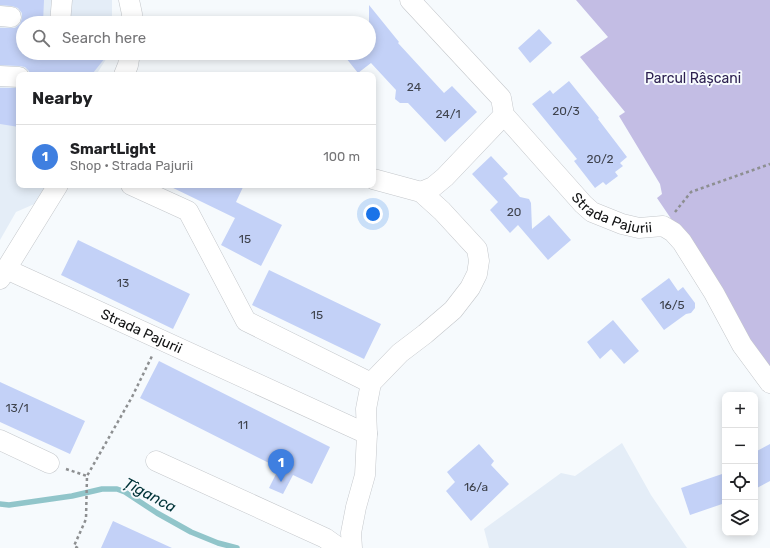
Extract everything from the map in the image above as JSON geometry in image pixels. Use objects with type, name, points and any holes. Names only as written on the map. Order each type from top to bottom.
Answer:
[{"type":"street","points":[[61,16],[62,0]]},
{"type":"street","points":[[129,0],[132,16]]},
{"type":"street","name":"Strada Pajurii","points":[[410,0],[501,98],[504,115],[583,204],[592,212],[622,224],[639,228],[663,226],[673,232],[682,242],[714,293],[742,344],[770,383]]},
{"type":"street","points":[[125,72],[129,60]]},
{"type":"street","points":[[0,76],[16,77]]},
{"type":"street","points":[[421,192],[433,187],[445,177],[504,115]]},
{"type":"street","points":[[352,548],[351,533],[365,474],[367,434],[366,409],[371,383],[400,353],[453,310],[470,288],[477,274],[479,261],[476,249],[442,211],[421,192],[376,180]]},
{"type":"street","name":"Strada Pajurii","points":[[56,188],[3,274],[160,340],[367,434]]},
{"type":"street","points":[[138,188],[188,211],[246,321],[371,383]]},
{"type":"street","points":[[0,440],[49,463]]},
{"type":"street","points":[[156,461],[325,538],[339,548]]},
{"type":"path","points":[[663,226],[690,192],[770,164]]},
{"type":"path","points":[[78,548],[74,546],[86,519],[86,476],[132,397],[160,340]]},
{"type":"shaded area","points":[[0,0],[112,0],[112,16],[16,16],[16,60],[106,60],[98,72],[16,72],[16,188],[46,188],[39,202],[16,212],[0,240]]},
{"type":"shaded area","points":[[622,443],[651,495],[687,548],[489,548],[484,529],[561,473],[575,476]]},
{"type":"green space","name":"Parcul Râșcani","points":[[576,0],[770,0],[770,371],[716,285],[657,198],[662,194],[660,184],[619,116],[625,112],[580,57],[608,37]]},
{"type":"building","points":[[0,0],[44,0],[43,16],[22,16],[22,13],[18,8],[0,5]]},
{"type":"building","points":[[369,5],[399,42],[398,43],[444,93],[452,86],[477,112],[445,142],[408,103],[400,103],[395,99],[396,90],[371,63],[357,72],[348,60],[376,60],[376,16],[369,16]]},
{"type":"building","points":[[16,27],[16,60],[103,60],[94,72],[29,72],[25,67],[0,65],[0,28]]},
{"type":"building","points":[[539,29],[552,43],[530,63],[518,48]]},
{"type":"building","points":[[569,81],[599,118],[598,119],[627,157],[620,163],[623,166],[615,172],[618,176],[606,185],[603,182],[595,188],[574,161],[577,159],[532,104],[550,90],[553,94]]},
{"type":"building","points":[[0,88],[16,88],[16,127],[0,124]]},
{"type":"building","points":[[491,156],[508,174],[503,178],[520,197],[529,199],[531,203],[532,229],[549,215],[571,240],[548,260],[518,225],[510,233],[490,210],[498,202],[472,174]]},
{"type":"building","points":[[173,188],[243,188],[236,202],[282,225],[261,266],[221,245],[235,218]]},
{"type":"building","points":[[78,240],[190,294],[173,329],[61,275]]},
{"type":"building","points":[[269,270],[381,324],[364,359],[252,305]]},
{"type":"building","points":[[669,278],[678,291],[683,287],[695,303],[695,308],[691,313],[686,314],[664,330],[641,299]]},
{"type":"building","points":[[613,320],[639,351],[624,364],[611,349],[600,359],[587,342]]},
{"type":"building","points":[[159,361],[330,447],[312,484],[293,475],[283,494],[269,488],[279,468],[140,398]]},
{"type":"building","points":[[0,382],[85,421],[70,454],[0,422]]},
{"type":"building","points":[[479,444],[494,461],[491,465],[509,484],[471,521],[446,491],[455,482],[447,472]]},
{"type":"building","points":[[770,444],[770,481],[758,487],[758,464],[758,450]]},
{"type":"building","points":[[722,474],[722,504],[690,515],[681,488]]},
{"type":"building","points":[[113,521],[172,548],[101,548]]},
{"type":"waterway","name":"Țîganca","points":[[0,504],[9,505],[72,496],[102,489],[117,489],[125,492],[157,513],[191,532],[218,543],[237,548]]},
{"type":"place","name":"SmartLight","points":[[281,482]]}]
